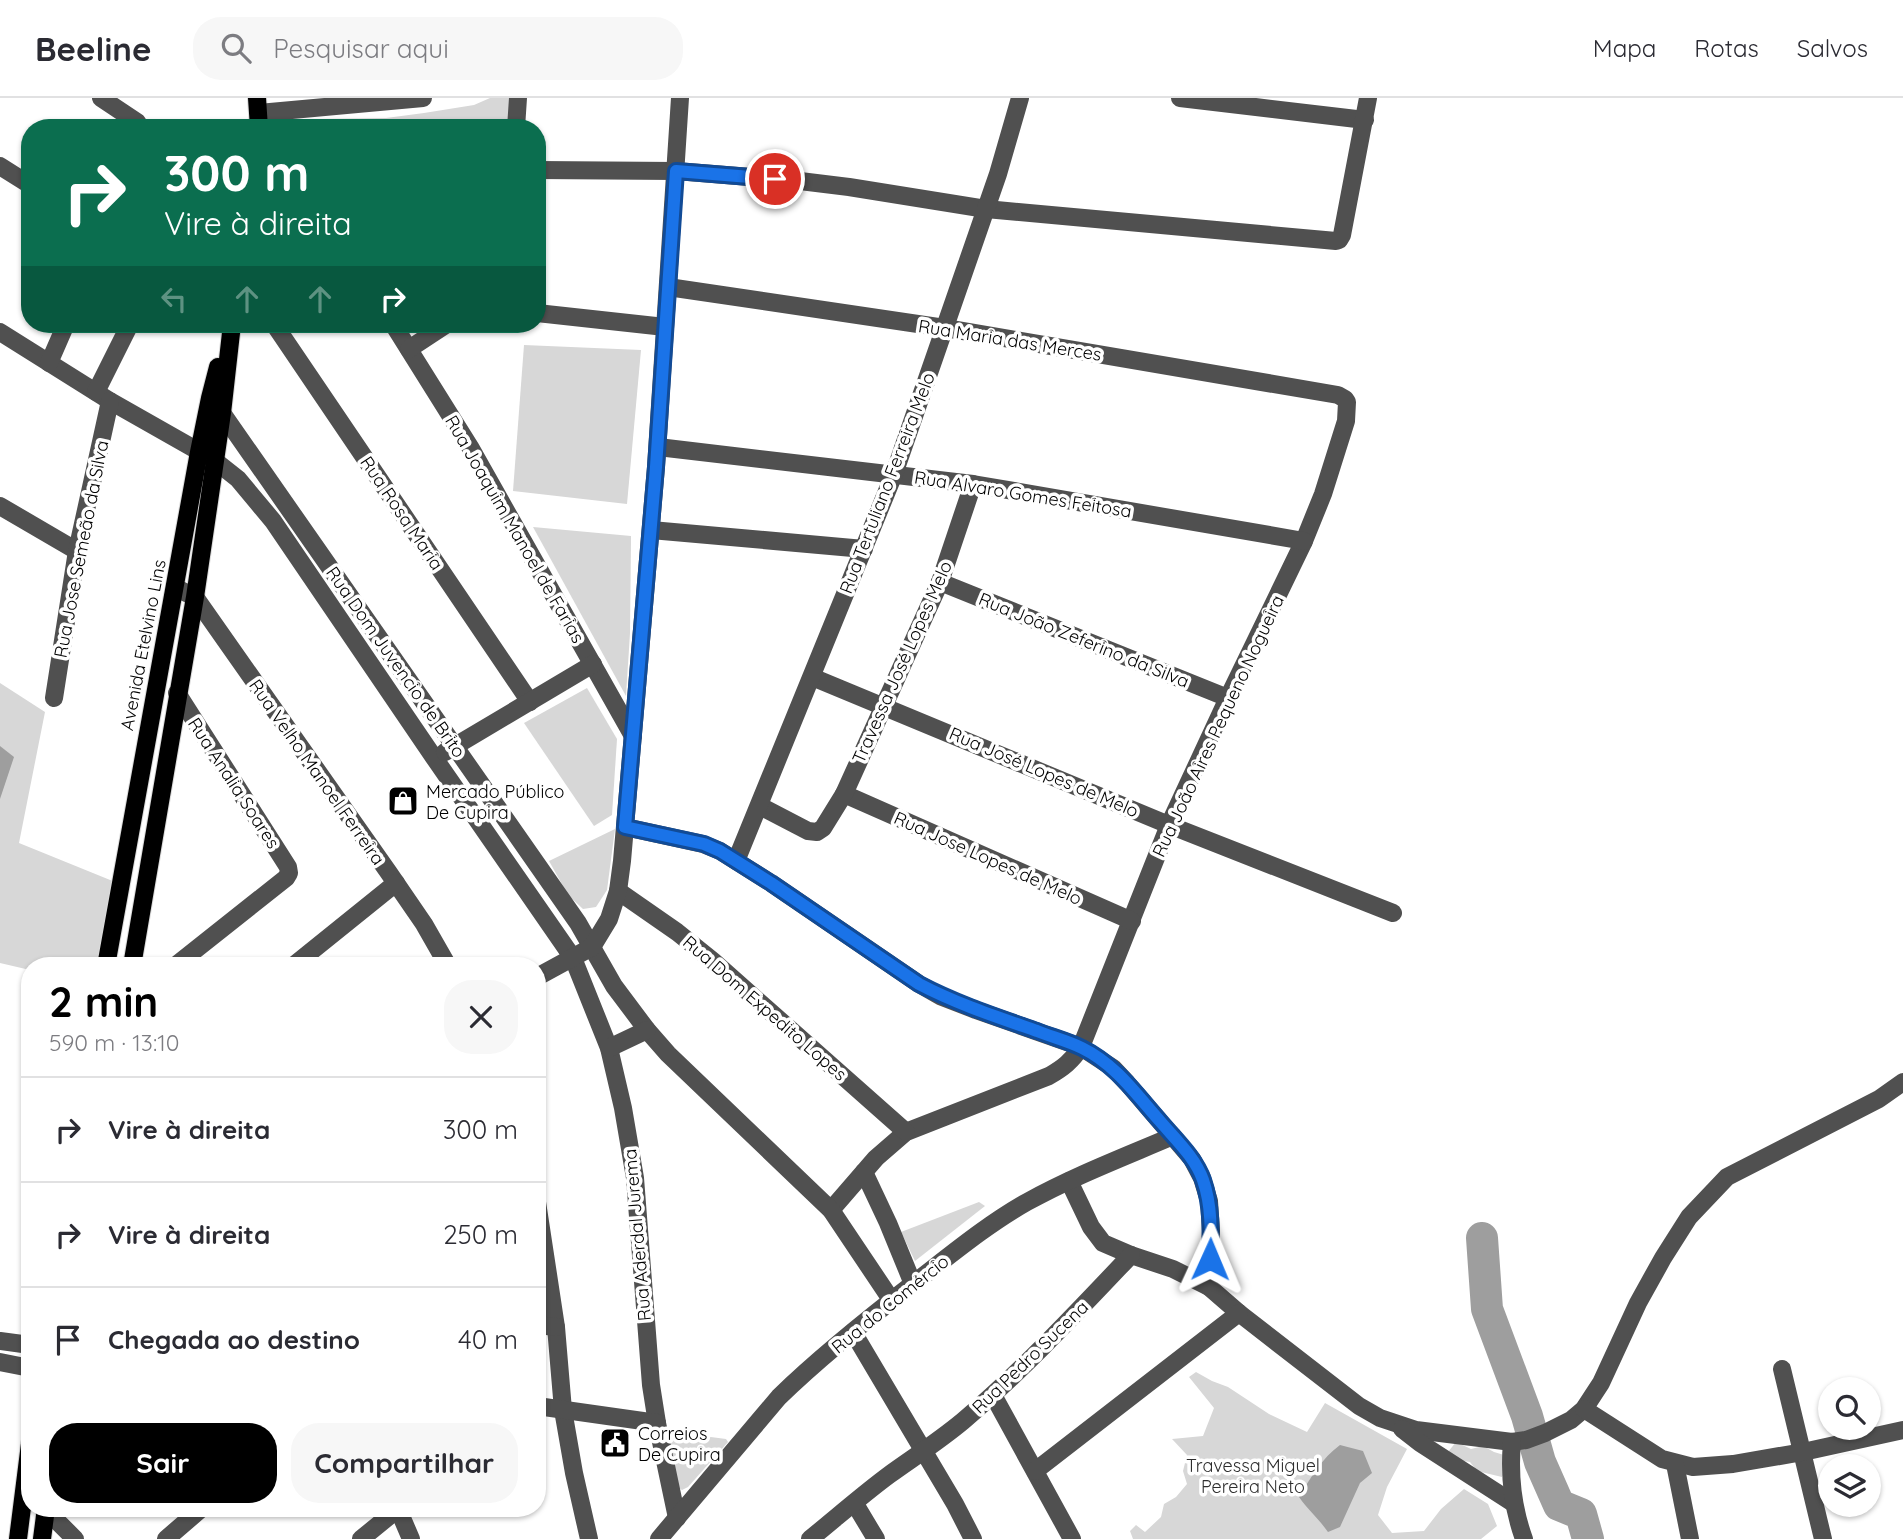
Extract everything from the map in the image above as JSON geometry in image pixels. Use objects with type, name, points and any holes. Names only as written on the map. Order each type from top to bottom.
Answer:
[{"type":"main road","name":"Avenida Etelvino Lins","points":[[134,957],[195,597],[215,375],[230,333]]},
{"type":"main road","name":"Avenida Etelvino Lins","points":[[108,957],[176,588],[206,456],[222,414],[231,333]]},
{"type":"main road","points":[[115,914],[140,919]]},
{"type":"main road","points":[[18,1539],[21,1515]]},
{"type":"main road","points":[[42,1539],[45,1517]]},
{"type":"street","points":[[101,98],[134,119]]},
{"type":"street","points":[[258,113],[423,98]]},
{"type":"street","points":[[517,119],[518,98]]},
{"type":"street","points":[[546,972],[593,947],[608,919],[618,891],[658,447],[680,98]]},
{"type":"street","name":"Rua Tertuliano Ferreira Melo","points":[[736,861],[894,474],[986,209],[1020,98]]},
{"type":"street","points":[[1180,98],[1365,120]]},
{"type":"street","points":[[546,170],[676,171],[800,181],[986,209],[1336,241],[1342,235],[1368,98]]},
{"type":"street","points":[[0,166],[21,179]]},
{"type":"street","name":"Rua Maria das Merces","points":[[668,287],[945,328],[1338,395],[1348,402]]},
{"type":"street","points":[[546,314],[665,327]]},
{"type":"street","name":"Rua Dom Juvencio de Brito","points":[[0,332],[206,456],[238,479],[267,513],[573,958]]},
{"type":"street","points":[[49,363],[62,333]]},
{"type":"street","name":"Rua Jose Semeão da Silva","points":[[54,698],[103,396],[127,333]]},
{"type":"street","name":"Rua Rosa Maria","points":[[280,333],[530,702]]},
{"type":"street","name":"Rua Joaquim Manoel de Farias","points":[[399,333],[470,447],[633,736]]},
{"type":"street","points":[[409,349],[433,333]]},
{"type":"street","name":"Rua João Aires Pequeno Nogueira","points":[[1081,1047],[1169,825],[1304,541],[1339,445],[1348,402]]},
{"type":"street","name":"Rua Dom Juvencio de Brito","points":[[222,414],[578,923],[614,986],[647,1030],[668,1054],[831,1210],[892,1301]]},
{"type":"street","name":"Rua Alvaro Gomes Feitosa","points":[[658,447],[972,484],[1304,541]]},
{"type":"street","name":"Travessa José Lopes Melo","points":[[760,806],[808,831],[817,832],[823,828],[844,794],[940,582],[972,484]]},
{"type":"street","points":[[0,506],[78,551]]},
{"type":"street","points":[[651,530],[864,549]]},
{"type":"street","name":"Rua João Zeferino da Silva","points":[[940,582],[1228,698]]},
{"type":"street","name":"Rua Velho Manoel Ferreira","points":[[176,588],[195,597],[396,883],[443,957]]},
{"type":"street","points":[[435,759],[593,664]]},
{"type":"street","name":"Rua José Lopes de Melo","points":[[812,677],[1169,825],[1393,913]]},
{"type":"street","name":"Rua Analia Soares","points":[[177,693],[281,856],[289,873],[186,957]]},
{"type":"street","name":"Rua Jose Lopes de Melo","points":[[844,794],[1132,921]]},
{"type":"street","points":[[625,827],[704,844],[736,861],[940,996],[1081,1047],[1113,1068],[1192,1159],[1202,1178],[1209,1201],[1211,1231],[1209,1287]]},
{"type":"street","points":[[304,957],[396,883]]},
{"type":"street","name":"Rua Dom Expedito Lopes","points":[[618,891],[713,961],[906,1132]]},
{"type":"street","name":"Rua Aderdal Jurema","points":[[573,958],[610,1048],[623,1108],[635,1178],[651,1385],[677,1518]]},
{"type":"street","points":[[610,1048],[647,1030]]},
{"type":"street","points":[[831,1210],[890,1144],[906,1132],[1049,1076],[1071,1061],[1081,1047]]},
{"type":"street","points":[[1879,1099],[1903,1082]]},
{"type":"street","points":[[1069,1181],[1103,1243],[1173,1269],[1209,1287],[1359,1406],[1398,1426],[1438,1434],[1519,1441],[1577,1414],[1601,1383],[1638,1303],[1663,1258],[1689,1217],[1727,1177],[1903,1089]]},
{"type":"street","name":"Rua do Comércio","points":[[661,1538],[779,1397],[913,1284],[1025,1203],[1173,1136]]},
{"type":"street","points":[[864,1172],[913,1284]]},
{"type":"street","name":"Rua Pedro Sucena","points":[[810,1539],[993,1395],[1131,1255]]},
{"type":"street","points":[[546,1263],[556,1327],[563,1409],[589,1539]]},
{"type":"street","points":[[1035,1471],[1239,1313]]},
{"type":"street","points":[[546,1326],[556,1327]]},
{"type":"street","points":[[853,1332],[973,1539]]},
{"type":"street","points":[[0,1341],[21,1344]]},
{"type":"street","points":[[0,1362],[21,1366]]},
{"type":"street","points":[[1783,1369],[1823,1539]]},
{"type":"street","points":[[993,1395],[1072,1539]]},
{"type":"street","points":[[546,1407],[657,1423]]},
{"type":"street","points":[[1577,1414],[1675,1464],[1693,1467],[1711,1467],[1803,1452],[1903,1430]]},
{"type":"street","points":[[1398,1426],[1431,1451],[1513,1503]]},
{"type":"street","points":[[1519,1441],[1510,1471],[1513,1503],[1524,1539]]},
{"type":"street","points":[[1675,1464],[1690,1539]]},
{"type":"street","points":[[855,1504],[876,1539]]},
{"type":"street","points":[[54,1517],[75,1539]]},
{"type":"street","points":[[166,1539],[192,1517]]},
{"type":"street","points":[[361,1539],[389,1517]]},
{"type":"street","points":[[402,1517],[411,1539]]},
{"type":"green space","points":[[490,98],[513,98],[511,119],[321,119],[386,118],[474,105]]},
{"type":"green space","points":[[524,345],[641,350],[627,504],[513,491]]},
{"type":"green space","points":[[533,527],[631,536],[626,696]]},
{"type":"green space","points":[[0,683],[45,712],[19,843],[120,884],[110,957],[21,957],[21,968],[0,963]]},
{"type":"green space","points":[[587,688],[617,739],[612,815],[594,826],[524,723]]},
{"type":"green space","points":[[615,829],[607,890],[596,907],[583,909],[568,895],[549,861]]},
{"type":"green space","points":[[979,1202],[985,1206],[915,1261],[901,1232]]},
{"type":"green space","name":"Travessa Miguel Pereira Neto","points":[[1196,1372],[1228,1387],[1269,1414],[1307,1432],[1325,1403],[1407,1449],[1387,1487],[1378,1515],[1392,1533],[1424,1531],[1441,1509],[1464,1489],[1488,1504],[1497,1526],[1481,1539],[1133,1539],[1130,1531],[1136,1525],[1145,1532],[1161,1517],[1164,1504],[1176,1497],[1187,1484],[1183,1471],[1187,1455],[1172,1439],[1203,1436],[1214,1408],[1189,1377]]},
{"type":"green space","points":[[665,1431],[726,1439],[728,1442],[688,1487],[682,1490],[676,1486]]},
{"type":"green space","points":[[1456,1442],[1471,1449],[1483,1446],[1504,1455],[1509,1464],[1502,1477],[1477,1471],[1470,1462],[1456,1460],[1448,1452]]},
{"type":"shaded area","points":[[0,746],[14,757],[0,799]]},
{"type":"shaded area","points":[[1340,1445],[1363,1451],[1372,1473],[1360,1483],[1340,1527],[1328,1532],[1299,1497],[1322,1462]]},
{"type":"waterway","points":[[1482,1238],[1487,1309],[1527,1416],[1540,1462],[1559,1505],[1581,1514],[1588,1539]]},
{"type":"place","name":"Mercado Público De Cupira","points":[[403,801]]},
{"type":"place","name":"Correios De Cupira","points":[[615,1443]]},
{"type":"route","points":[[775,179],[676,171],[656,467],[625,827],[685,839],[720,851],[940,996],[1081,1047],[1113,1068],[1192,1159],[1202,1178],[1209,1201],[1210,1259]]}]
